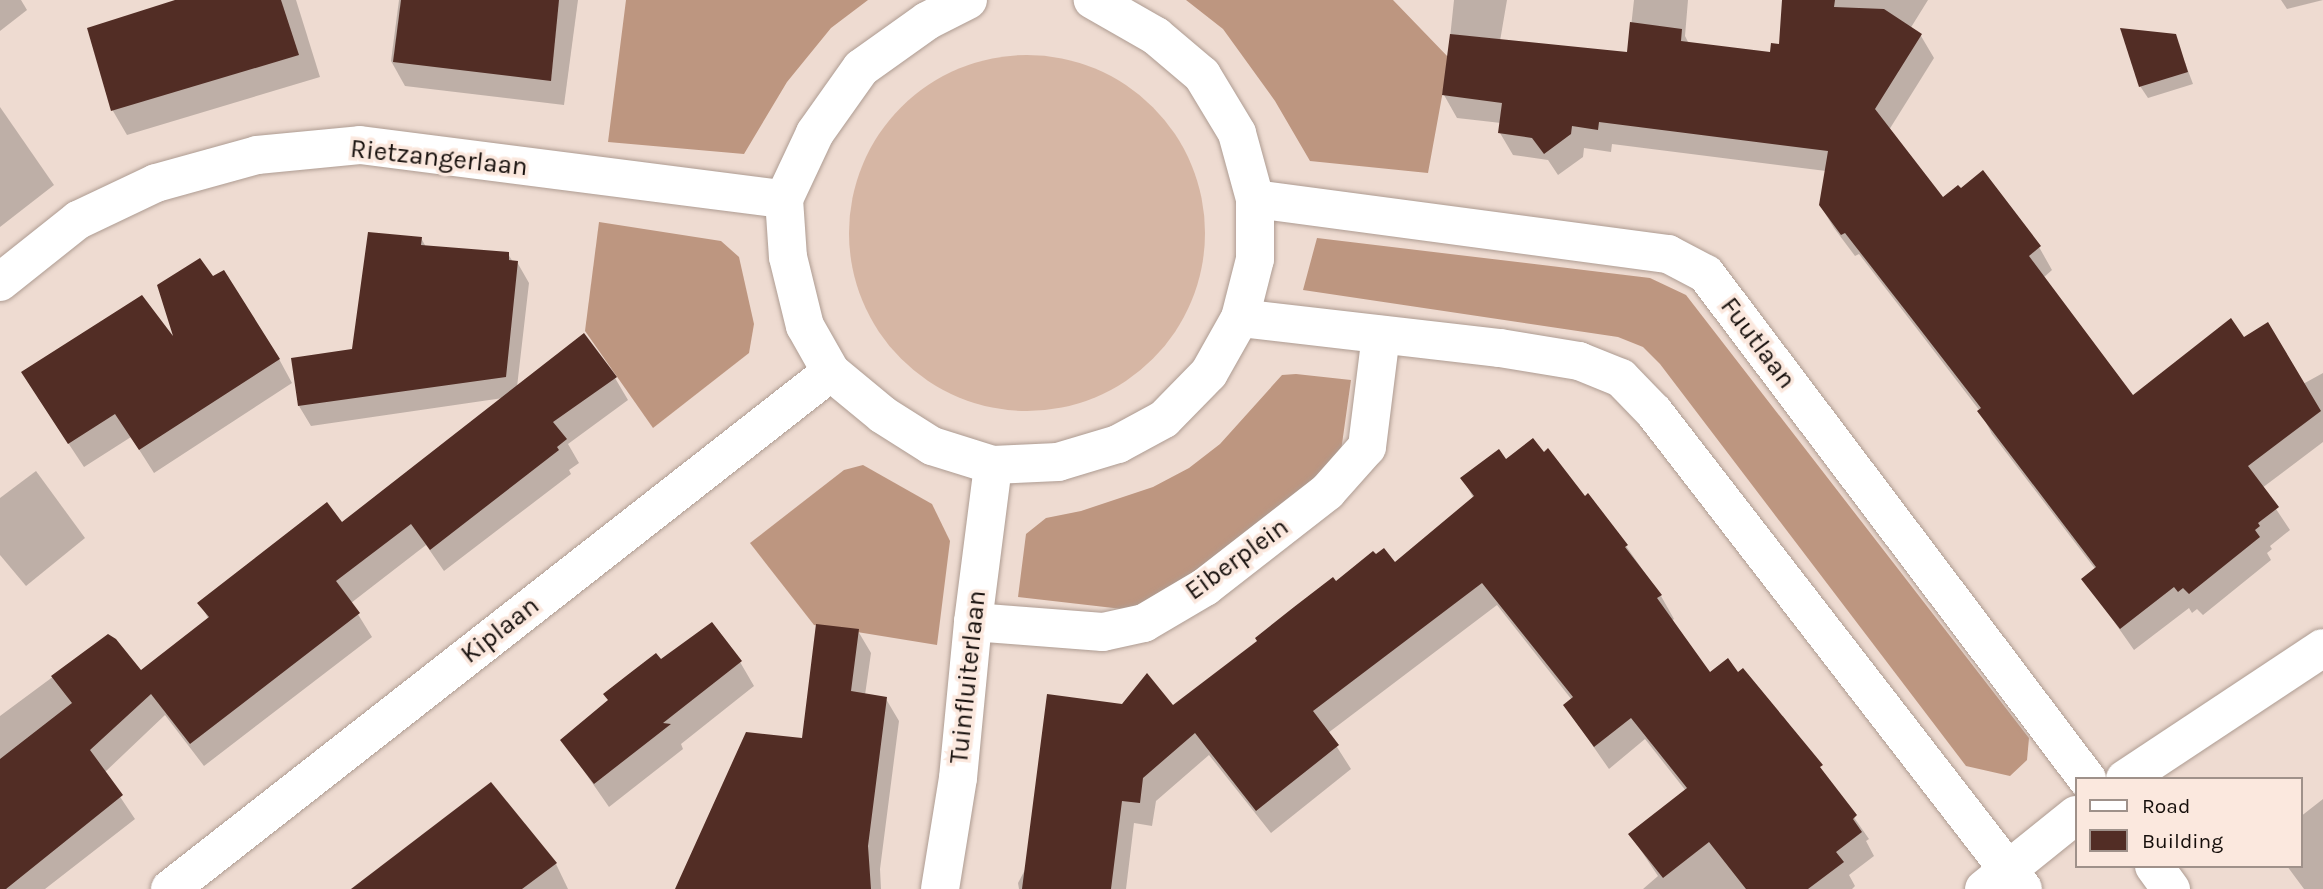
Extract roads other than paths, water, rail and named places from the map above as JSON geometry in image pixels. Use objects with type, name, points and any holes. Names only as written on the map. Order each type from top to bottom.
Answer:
[{"type":"street","points":[[968,0],[927,21],[861,68],[815,133],[784,200],[788,257],[805,326],[831,372],[883,415],[932,446],[993,465],[1058,462],[1118,444],[1164,419],[1209,373],[1240,318],[1255,259],[1255,199],[1237,133],[1202,75],[1156,36],[1093,0]]},
{"type":"street","name":"Rietzangerlaan","points":[[0,282],[78,220],[156,183],[257,155],[360,145],[784,200]]},
{"type":"street","name":"Fuutlaan","points":[[1255,199],[1668,254],[1706,274],[2085,777]]},
{"type":"street","points":[[1240,318],[1578,361],[1621,378],[1654,412],[2005,883],[2074,817]]},
{"type":"street","name":"Eiberplein","points":[[973,622],[1102,632],[1144,623],[1205,587],[1327,492],[1367,447],[1381,335]]},
{"type":"street","name":"Kiplaan","points":[[170,889],[831,372]]},
{"type":"street","name":"Tuinfluiterlaan","points":[[940,889],[958,778],[973,622],[993,465]]},
{"type":"street","points":[[2128,777],[2323,648]]},
{"type":"street","points":[[2155,868],[2171,889]]}]
